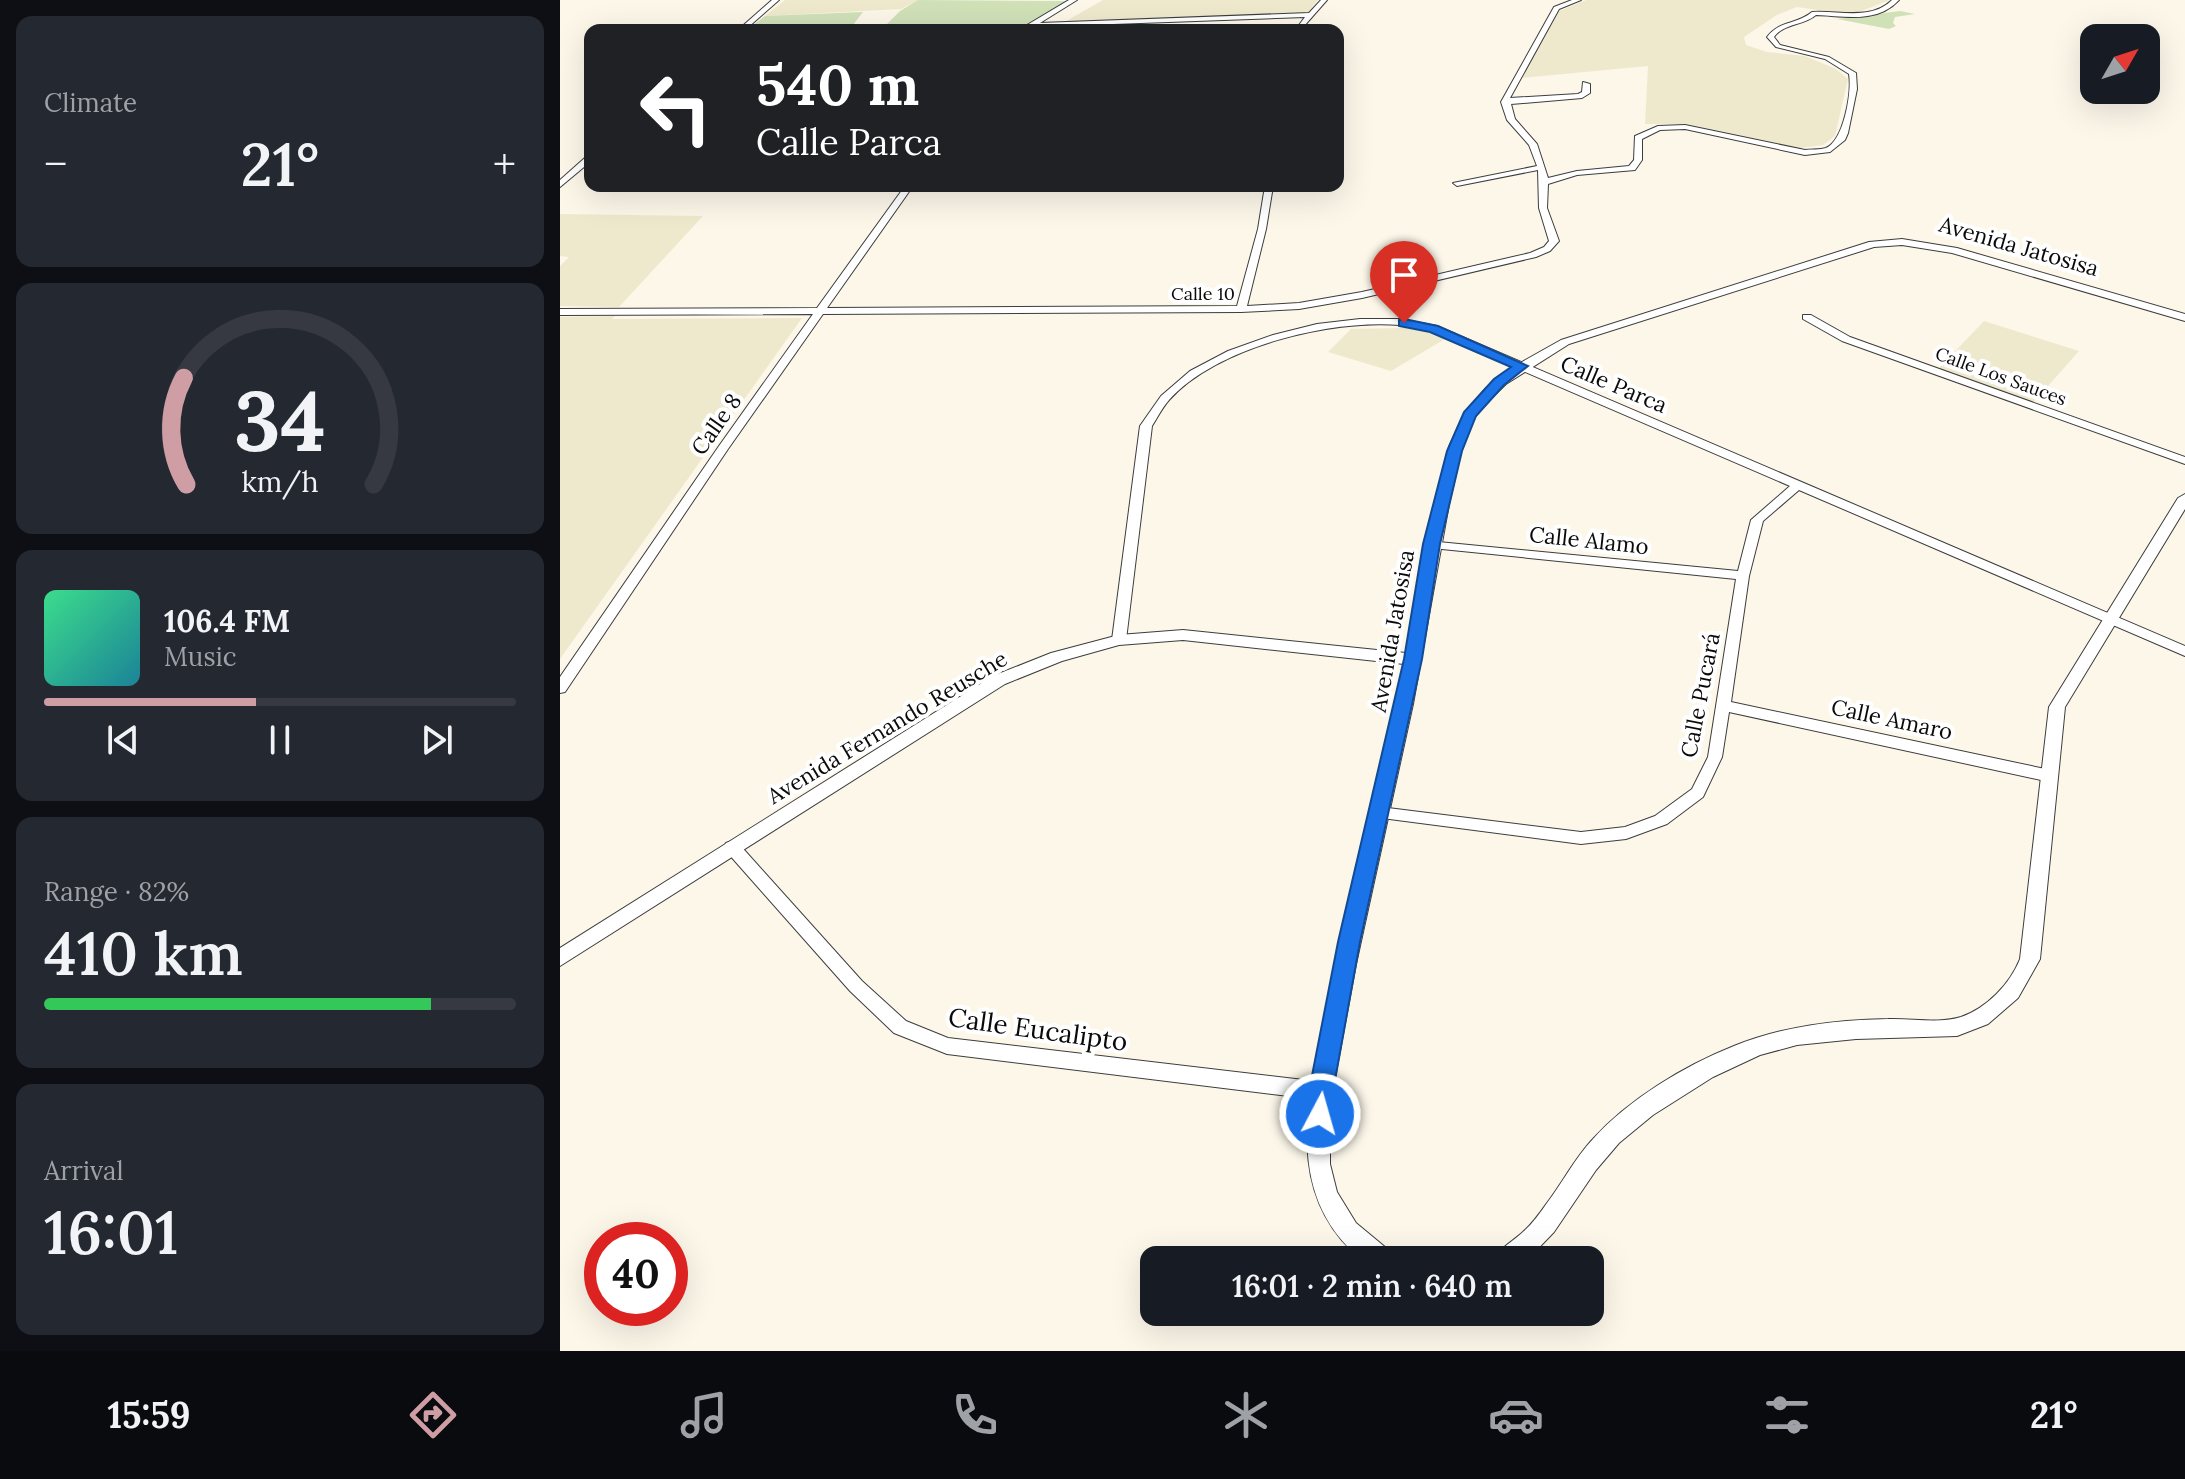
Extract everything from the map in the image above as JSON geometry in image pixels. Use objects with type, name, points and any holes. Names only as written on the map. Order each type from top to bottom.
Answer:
[{"type":"street","points":[[748,24],[776,0]]},
{"type":"street","points":[[1032,24],[1074,0]]},
{"type":"street","points":[[1303,24],[1324,0]]},
{"type":"street","points":[[1505,102],[1556,8],[1578,0]]},
{"type":"street","points":[[1544,182],[1577,173],[1632,168],[1638,160],[1638,138],[1646,130],[1663,126],[1687,126],[1792,151],[1831,147],[1842,140],[1856,88],[1852,73],[1832,59],[1778,46],[1770,37],[1777,28],[1806,20],[1814,13],[1870,15],[1886,10],[1896,0]]},
{"type":"street","points":[[1058,24],[1312,15]]},
{"type":"street","points":[[1505,102],[1579,96],[1586,93],[1586,84]]},
{"type":"street","name":"Calle 10","points":[[560,312],[1241,309],[1299,306],[1362,295],[1547,249],[1554,241],[1543,208],[1542,167],[1533,144],[1511,120],[1505,102]]},
{"type":"street","points":[[560,184],[584,163]]},
{"type":"street","points":[[1457,183],[1542,167]]},
{"type":"street","name":"Calle 8","points":[[560,688],[905,192]]},
{"type":"street","points":[[1241,309],[1262,229],[1268,192]]},
{"type":"street","name":"Avenida Jatosisa","points":[[1365,1246],[1351,1235],[1334,1213],[1323,1185],[1319,1160],[1321,1091],[1349,942],[1413,659],[1432,544],[1455,451],[1469,415],[1499,382],[1565,342],[1873,244],[1911,243],[1953,250],[2185,318]]},
{"type":"street","points":[[1362,295],[1363,323]]},
{"type":"street","name":"Calle Los Sauces","points":[[1807,317],[1846,339],[2185,461]]},
{"type":"street","name":"Calle Parca","points":[[1119,640],[1146,426],[1154,409],[1171,389],[1252,343],[1304,329],[1363,323],[1427,326],[2185,651]]},
{"type":"street","name":"Calle Pucará","points":[[1380,813],[1581,838],[1626,833],[1661,820],[1698,793],[1715,757],[1743,576],[1757,520],[1798,485]]},
{"type":"street","points":[[1523,1246],[1537,1234],[1602,1145],[1668,1092],[1741,1052],[1818,1032],[1956,1027],[1987,1014],[2016,985],[2030,959],[2057,707],[2185,498]]},
{"type":"street","name":"Calle Alamo","points":[[1432,544],[1743,576]]},
{"type":"street","name":"Avenida Fernando Reusche","points":[[560,958],[999,680],[1057,657],[1119,640],[1183,635],[1413,659]]},
{"type":"street","name":"Calle Amaro","points":[[1725,706],[2050,776]]},
{"type":"street","name":"Calle Eucalipto","points":[[732,847],[856,986],[900,1027],[947,1046],[1321,1091]]},
{"type":"shaded area","points":[[785,0],[919,0],[901,9],[765,16]]},
{"type":"shaded area","points":[[1103,0],[1318,0],[1306,15],[1061,24]]},
{"type":"shaded area","points":[[1586,0],[1890,0],[1859,12],[1838,13],[1797,7],[1777,15],[1744,37],[1746,45],[1767,52],[1805,56],[1836,69],[1848,79],[1835,136],[1823,145],[1793,149],[1677,124],[1645,124],[1648,66],[1522,78],[1534,50],[1559,11]]},
{"type":"shaded area","points":[[560,214],[703,216],[619,307],[560,306],[560,266],[569,257],[560,256]]},
{"type":"shaded area","points":[[615,316],[612,319],[802,318],[560,659],[560,317]]},
{"type":"shaded area","points":[[1984,321],[2079,351],[2033,403],[1938,369]]},
{"type":"shaded area","points":[[1405,328],[1430,332],[1445,339],[1391,371],[1328,352],[1351,329]]},
{"type":"green space","points":[[918,0],[1067,1],[1027,24],[887,24]]},
{"type":"green space","points":[[1900,11],[1915,14],[1895,17],[1893,23],[1896,26],[1889,29],[1837,19]]},
{"type":"green space","points":[[863,12],[854,24],[755,24],[765,16]]},
{"type":"route","points":[[1320,1114],[1321,1091],[1349,942],[1380,813],[1413,659],[1432,544],[1455,451],[1469,415],[1499,382],[1521,366],[1433,328],[1404,323]]}]
